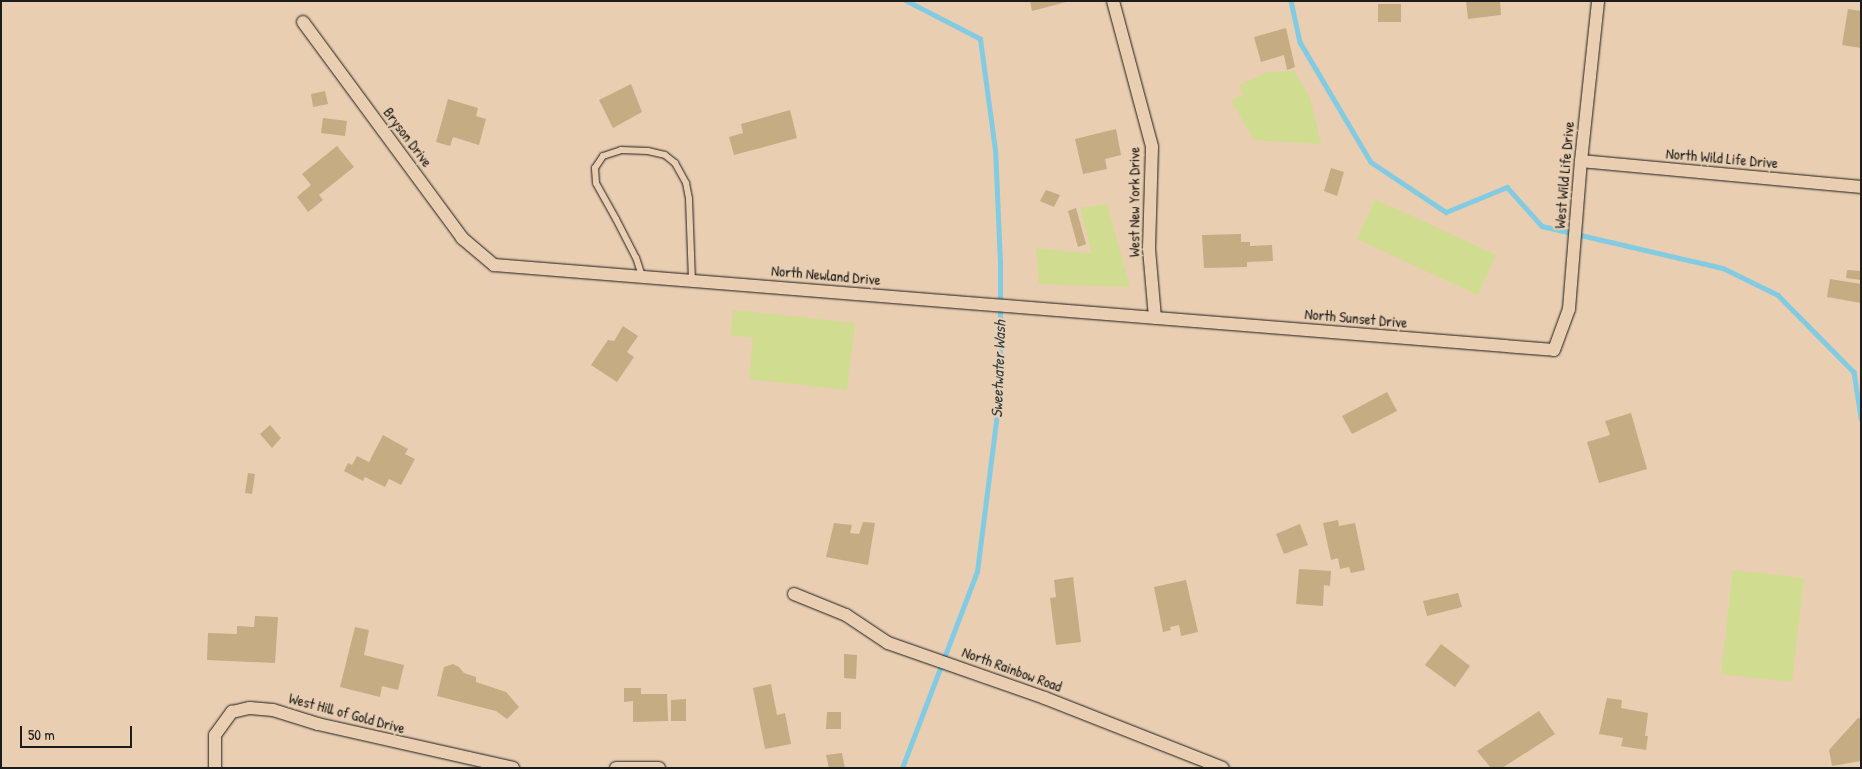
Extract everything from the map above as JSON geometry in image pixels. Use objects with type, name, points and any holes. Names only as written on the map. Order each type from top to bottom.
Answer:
[{"type":"street","name":"West New York Drive","points":[[1113,1],[1152,147],[1148,249],[1155,318]]},
{"type":"street","name":"West Wild Life Drive","points":[[1554,350],[1569,310],[1580,161],[1598,1]]},
{"type":"street","name":"Bryson Drive","points":[[303,22],[462,238],[494,265]]},
{"type":"street","name":"North Wild Life Drive","points":[[1580,161],[1861,187]]},
{"type":"street","name":"North Newland Drive","points":[[494,265],[1155,318]]},
{"type":"street","name":"North Sunset Drive","points":[[1155,318],[1554,350]]},
{"type":"street","name":"North Rainbow Road","points":[[794,594],[846,615],[888,643],[1045,698],[1223,768]]},
{"type":"street","name":"West Hill of Gold Drive","points":[[215,768],[216,735],[232,712],[250,708],[273,710],[354,732],[513,768]]},
{"type":"street","points":[[616,768],[658,768]]},
{"type":"lane","points":[[642,276],[636,258],[596,183],[595,168],[603,156],[621,150],[648,151],[665,155],[675,163],[686,183],[689,199],[692,281]]},
{"type":"green space","points":[[1294,71],[1310,98],[1321,144],[1254,140],[1231,100],[1243,95],[1239,85],[1268,72]]},
{"type":"green space","points":[[1375,199],[1496,255],[1478,295],[1357,239]]},
{"type":"green space","points":[[1107,204],[1130,287],[1039,284],[1036,248],[1092,254],[1080,208]]},
{"type":"green space","points":[[733,310],[855,323],[847,390],[749,379],[753,338],[731,335]]},
{"type":"green space","points":[[1733,570],[1804,578],[1792,682],[1721,674]]},
{"type":"building","points":[[1030,1],[1066,1],[1066,2],[1032,11]]},
{"type":"building","points":[[1466,1],[1500,1],[1501,15],[1468,19]]},
{"type":"building","points":[[1378,4],[1401,4],[1401,22],[1378,22]]},
{"type":"building","points":[[1848,9],[1861,11],[1861,48],[1842,45]]},
{"type":"building","points":[[1286,28],[1295,67],[1287,70],[1284,55],[1261,62],[1254,37]]},
{"type":"building","points":[[631,84],[642,112],[613,128],[599,100]]},
{"type":"building","points":[[325,91],[328,104],[313,107],[311,94]]},
{"type":"building","points":[[448,99],[478,108],[476,116],[486,119],[479,145],[453,137],[450,146],[436,142]]},
{"type":"building","points":[[790,110],[797,138],[734,155],[729,137],[743,133],[741,124]]},
{"type":"building","points":[[323,118],[347,121],[345,136],[321,133]]},
{"type":"building","points":[[1116,129],[1121,155],[1105,159],[1107,169],[1083,174],[1075,139]]},
{"type":"building","points":[[337,146],[354,167],[319,195],[323,200],[308,212],[297,197],[311,185],[302,174]]},
{"type":"building","points":[[1331,168],[1344,172],[1337,196],[1324,191]]},
{"type":"building","points":[[1046,190],[1060,195],[1054,207],[1040,201]]},
{"type":"building","points":[[1076,208],[1086,244],[1078,247],[1068,211]]},
{"type":"building","points":[[1241,234],[1241,242],[1250,242],[1250,246],[1272,245],[1273,261],[1247,262],[1247,267],[1204,268],[1202,235]]},
{"type":"building","points":[[1847,270],[1861,271],[1861,280],[1846,278]]},
{"type":"building","points":[[1830,279],[1861,284],[1861,303],[1827,297]]},
{"type":"building","points":[[623,326],[638,336],[627,352],[634,357],[617,382],[591,365],[608,340],[614,341]]},
{"type":"building","points":[[1387,392],[1397,411],[1352,434],[1342,416]]},
{"type":"building","points":[[1631,413],[1647,469],[1599,483],[1587,442],[1610,435],[1605,421]]},
{"type":"building","points":[[270,425],[281,438],[272,448],[260,434]]},
{"type":"building","points":[[383,435],[408,449],[405,454],[415,459],[401,485],[389,479],[385,487],[365,477],[363,481],[344,471],[348,463],[352,465],[357,456],[369,462]]},
{"type":"building","points":[[248,473],[255,474],[252,494],[245,493]]},
{"type":"building","points":[[1338,520],[1339,526],[1355,523],[1365,570],[1351,573],[1349,567],[1340,569],[1338,558],[1331,560],[1323,523]]},
{"type":"building","points":[[863,522],[875,523],[868,565],[826,557],[834,523],[852,525],[850,533],[859,534]]},
{"type":"building","points":[[1300,524],[1308,545],[1284,554],[1276,534]]},
{"type":"building","points":[[1299,569],[1331,571],[1330,586],[1324,585],[1323,606],[1296,604]]},
{"type":"building","points":[[1073,577],[1081,642],[1056,645],[1050,598],[1056,597],[1054,580]]},
{"type":"building","points":[[1186,580],[1198,632],[1181,636],[1179,625],[1170,627],[1171,630],[1163,632],[1154,587]]},
{"type":"building","points":[[1458,593],[1462,607],[1427,616],[1423,601]]},
{"type":"building","points":[[255,616],[278,617],[275,663],[207,660],[208,633],[237,634],[237,626],[254,627]]},
{"type":"building","points":[[355,627],[369,630],[364,655],[404,665],[398,690],[382,686],[380,697],[340,687]]},
{"type":"building","points":[[1441,644],[1470,666],[1455,687],[1425,665]]},
{"type":"building","points":[[844,654],[857,655],[856,679],[844,678]]},
{"type":"building","points":[[453,664],[464,673],[476,677],[476,682],[506,692],[519,707],[507,719],[496,711],[437,696],[444,667]]},
{"type":"building","points":[[771,684],[777,715],[785,713],[791,744],[765,749],[753,688]]},
{"type":"building","points":[[624,688],[641,688],[641,694],[667,694],[668,721],[633,722],[633,701],[624,702]]},
{"type":"building","points":[[1607,698],[1622,700],[1621,708],[1648,713],[1645,736],[1648,736],[1646,750],[1621,746],[1623,738],[1599,734]]},
{"type":"building","points":[[686,699],[686,721],[671,721],[671,700]]},
{"type":"building","points":[[1539,711],[1555,734],[1502,768],[1491,768],[1477,751]]},
{"type":"building","points":[[827,712],[841,712],[841,729],[826,729]]},
{"type":"building","points":[[1858,718],[1861,718],[1861,761],[1832,766],[1829,750]]},
{"type":"building","points":[[842,753],[845,768],[829,768],[826,755]]},
{"type":"waterway","name":"Sweetwater Wash","points":[[902,768],[977,572],[1000,389],[1000,263],[995,150],[980,39],[906,1]]},
{"type":"waterway","points":[[1291,1],[1300,42],[1371,162],[1446,212],[1507,187],[1542,226],[1723,268],[1778,295],[1854,372],[1861,418]]}]
